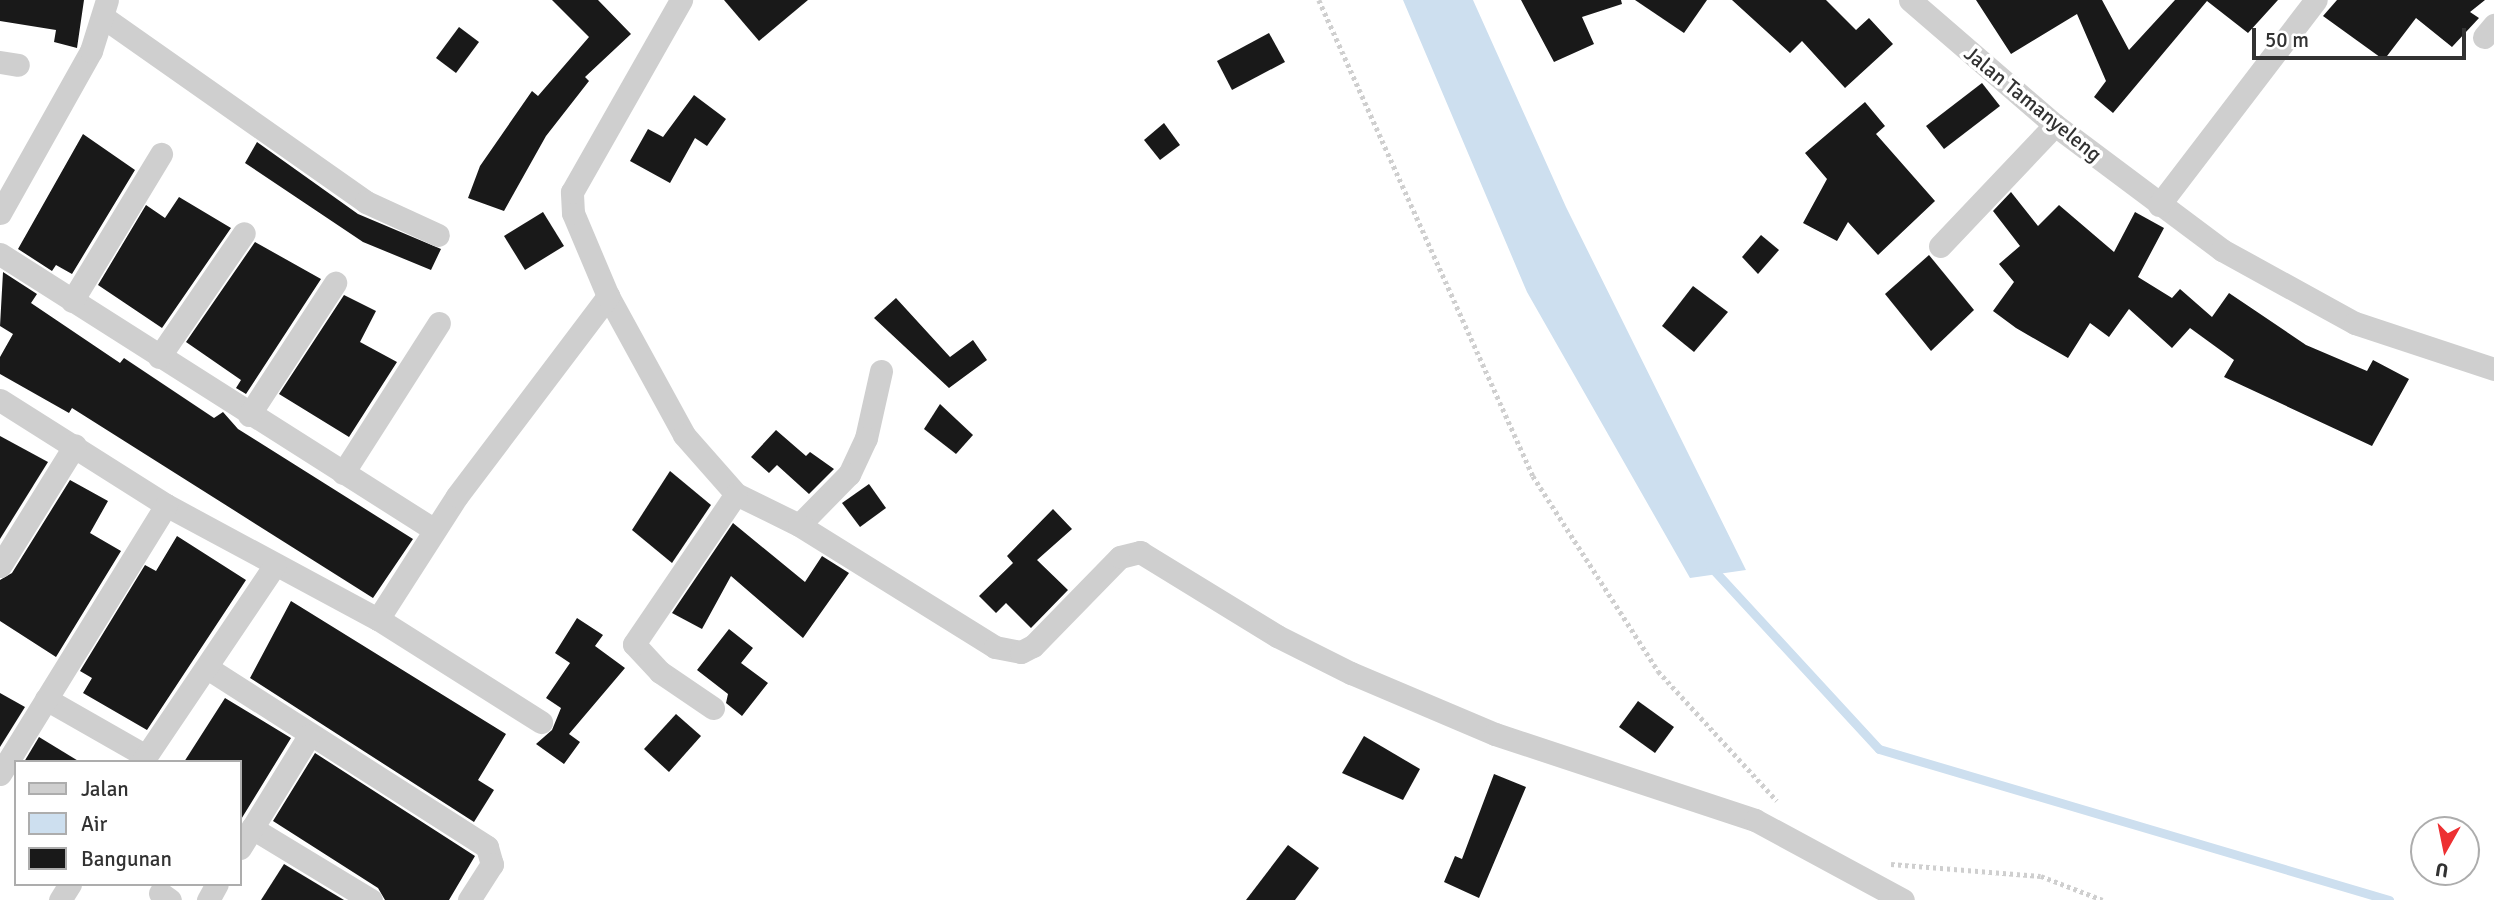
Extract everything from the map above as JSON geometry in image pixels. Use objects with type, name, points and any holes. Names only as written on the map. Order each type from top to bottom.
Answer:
[{"type":"street","points":[[681,0],[572,192],[573,213],[608,296],[684,435],[736,494],[799,525],[1006,652],[1033,646],[1120,557],[1152,555],[1277,636],[1351,673],[1507,738],[1755,820],[1903,900]]},
{"type":"street","name":"Jalan Tamanyeleng","points":[[1910,0],[2055,125],[2222,250],[2355,323],[2494,369]]},
{"type":"street","points":[[2159,205],[2316,0]]},
{"type":"street","points":[[0,213],[6,188],[50,131],[105,8],[366,202],[438,235]]},
{"type":"street","points":[[1940,246],[2055,125]]},
{"type":"street","points":[[72,301],[161,154]]},
{"type":"street","points":[[159,357],[244,233]]},
{"type":"street","points":[[0,254],[249,415],[433,529]]},
{"type":"street","points":[[249,415],[335,283]]},
{"type":"street","points":[[379,619],[433,529],[608,296]]},
{"type":"street","points":[[343,473],[439,323]]},
{"type":"street","points":[[799,525],[849,474],[866,439],[881,371]]},
{"type":"street","points":[[0,400],[166,505],[379,619],[541,722]]},
{"type":"street","points":[[0,566],[75,445]]},
{"type":"street","points":[[713,708],[660,673],[634,644],[736,494]]},
{"type":"street","points":[[0,774],[166,505]]},
{"type":"street","points":[[46,699],[144,759],[209,669],[275,565]]},
{"type":"street","points":[[209,669],[309,736],[486,847],[492,864],[469,900]]},
{"type":"street","points":[[242,845],[309,736]]},
{"type":"street","points":[[252,828],[371,900]]},
{"type":"path","points":[[1319,0],[1533,476],[1658,671],[1785,809]]},
{"type":"path","points":[[1878,862],[2041,876],[2103,900]]},
{"type":"water","points":[[1403,0],[1473,0],[1566,207],[1746,570],[1690,578],[1527,292]]},
{"type":"building","points":[[0,0],[84,0],[77,48],[54,42],[56,30],[0,21]]},
{"type":"building","points":[[552,0],[598,0],[631,34],[585,77],[589,81],[546,136],[504,211],[468,198],[480,166],[532,91],[538,96],[589,37]]},
{"type":"building","points":[[724,0],[808,0],[759,41]]},
{"type":"building","points":[[1521,0],[1621,0],[1622,4],[1582,17],[1594,44],[1554,62]]},
{"type":"building","points":[[1635,0],[1707,0],[1684,33]]},
{"type":"building","points":[[1732,0],[1826,0],[1856,30],[1869,18],[1893,44],[1845,88],[1802,41],[1790,53]]},
{"type":"building","points":[[1976,0],[2102,0],[2129,50],[2175,0],[2278,0],[2248,33],[2207,1],[2113,113],[2094,97],[2106,81],[2077,14],[2011,54]]},
{"type":"building","points":[[2337,0],[2485,0],[2470,12],[2479,18],[2452,47],[2416,18],[2384,60],[2323,16]]},
{"type":"building","points":[[459,27],[479,42],[456,73],[436,58]]},
{"type":"building","points":[[1269,33],[1285,62],[1232,90],[1217,61]]},
{"type":"building","points":[[1982,83],[2000,106],[1944,149],[1926,126]]},
{"type":"building","points":[[694,95],[726,119],[707,146],[695,138],[670,183],[630,161],[648,129],[663,137]]},
{"type":"building","points":[[1865,102],[1885,126],[1876,134],[1935,201],[1878,255],[1848,222],[1837,241],[1803,223],[1827,179],[1805,153]]},
{"type":"building","points":[[1164,123],[1180,145],[1160,160],[1144,140]]},
{"type":"building","points":[[83,134],[135,170],[72,274],[56,265],[52,271],[18,249]]},
{"type":"building","points":[[257,142],[358,214],[441,249],[431,270],[363,242],[245,163]]},
{"type":"building","points":[[2011,192],[2038,226],[2059,205],[2114,252],[2135,212],[2164,228],[2138,277],[2172,298],[2180,289],[2212,317],[2229,293],[2306,345],[2367,371],[2373,360],[2409,379],[2372,446],[2224,377],[2234,360],[2190,328],[2172,348],[2129,309],[2109,337],[2090,323],[2068,358],[2016,328],[1993,311],[2014,282],[1999,264],[2020,246],[1993,211]]},
{"type":"building","points":[[179,197],[231,228],[162,328],[98,285],[146,205],[165,218]]},
{"type":"building","points":[[543,212],[564,246],[525,270],[504,236]]},
{"type":"building","points":[[1761,235],[1779,250],[1758,274],[1742,257]]},
{"type":"building","points":[[255,242],[321,279],[246,394],[236,388],[241,380],[186,342]]},
{"type":"building","points":[[1929,255],[1974,310],[1931,351],[1885,294]]},
{"type":"building","points":[[3,272],[37,294],[31,303],[120,363],[124,358],[214,418],[223,412],[238,429],[413,539],[373,598],[72,408],[69,413],[0,374],[0,357],[13,334],[0,326]]},
{"type":"building","points":[[1693,286],[1728,312],[1694,352],[1662,326]]},
{"type":"building","points":[[344,295],[376,311],[360,342],[397,362],[349,437],[279,394]]},
{"type":"building","points":[[896,298],[950,357],[973,340],[987,360],[949,388],[874,318]]},
{"type":"building","points":[[940,404],[973,435],[956,454],[924,429]]},
{"type":"building","points":[[776,430],[806,456],[810,452],[834,469],[809,494],[777,465],[769,473],[751,457]]},
{"type":"building","points":[[0,436],[48,462],[0,539]]},
{"type":"building","points":[[670,471],[711,505],[672,563],[632,530]]},
{"type":"building","points":[[70,480],[108,501],[90,533],[121,551],[56,657],[0,621],[0,580],[12,573]]},
{"type":"building","points":[[869,484],[886,508],[860,527],[842,503]]},
{"type":"building","points":[[1053,509],[1072,529],[1037,560],[1068,590],[1031,628],[1006,603],[996,613],[979,596],[1013,563],[1007,556]]},
{"type":"building","points":[[733,523],[805,582],[822,556],[849,573],[803,638],[731,576],[702,629],[672,613]]},
{"type":"building","points":[[177,536],[246,580],[147,730],[83,693],[92,678],[80,671],[145,565],[156,571]]},
{"type":"building","points":[[291,601],[506,734],[478,780],[494,790],[474,822],[250,678]]},
{"type":"building","points":[[577,618],[603,635],[595,646],[625,668],[569,734],[580,742],[564,764],[536,744],[552,730],[561,708],[546,698],[570,663],[555,653]]},
{"type":"building","points":[[729,629],[753,648],[741,663],[768,683],[742,716],[726,703],[728,694],[697,670]]},
{"type":"building","points":[[0,693],[25,707],[0,747]]},
{"type":"building","points":[[225,698],[291,738],[242,818],[242,760],[185,760]]},
{"type":"building","points":[[1638,701],[1674,727],[1655,753],[1619,727]]},
{"type":"building","points":[[676,714],[701,736],[669,772],[644,749]]},
{"type":"building","points":[[1364,736],[1420,769],[1403,800],[1342,773]]},
{"type":"building","points":[[39,737],[77,760],[25,760]]},
{"type":"building","points":[[315,753],[475,856],[449,900],[385,900],[378,888],[273,821]]},
{"type":"building","points":[[1494,774],[1526,787],[1479,898],[1444,882],[1455,856],[1462,859]]},
{"type":"building","points":[[1288,845],[1319,868],[1295,900],[1246,900]]},
{"type":"building","points":[[284,864],[344,900],[261,900]]},
{"type":"waterway","points":[[1710,566],[1879,749],[2389,900]]}]
